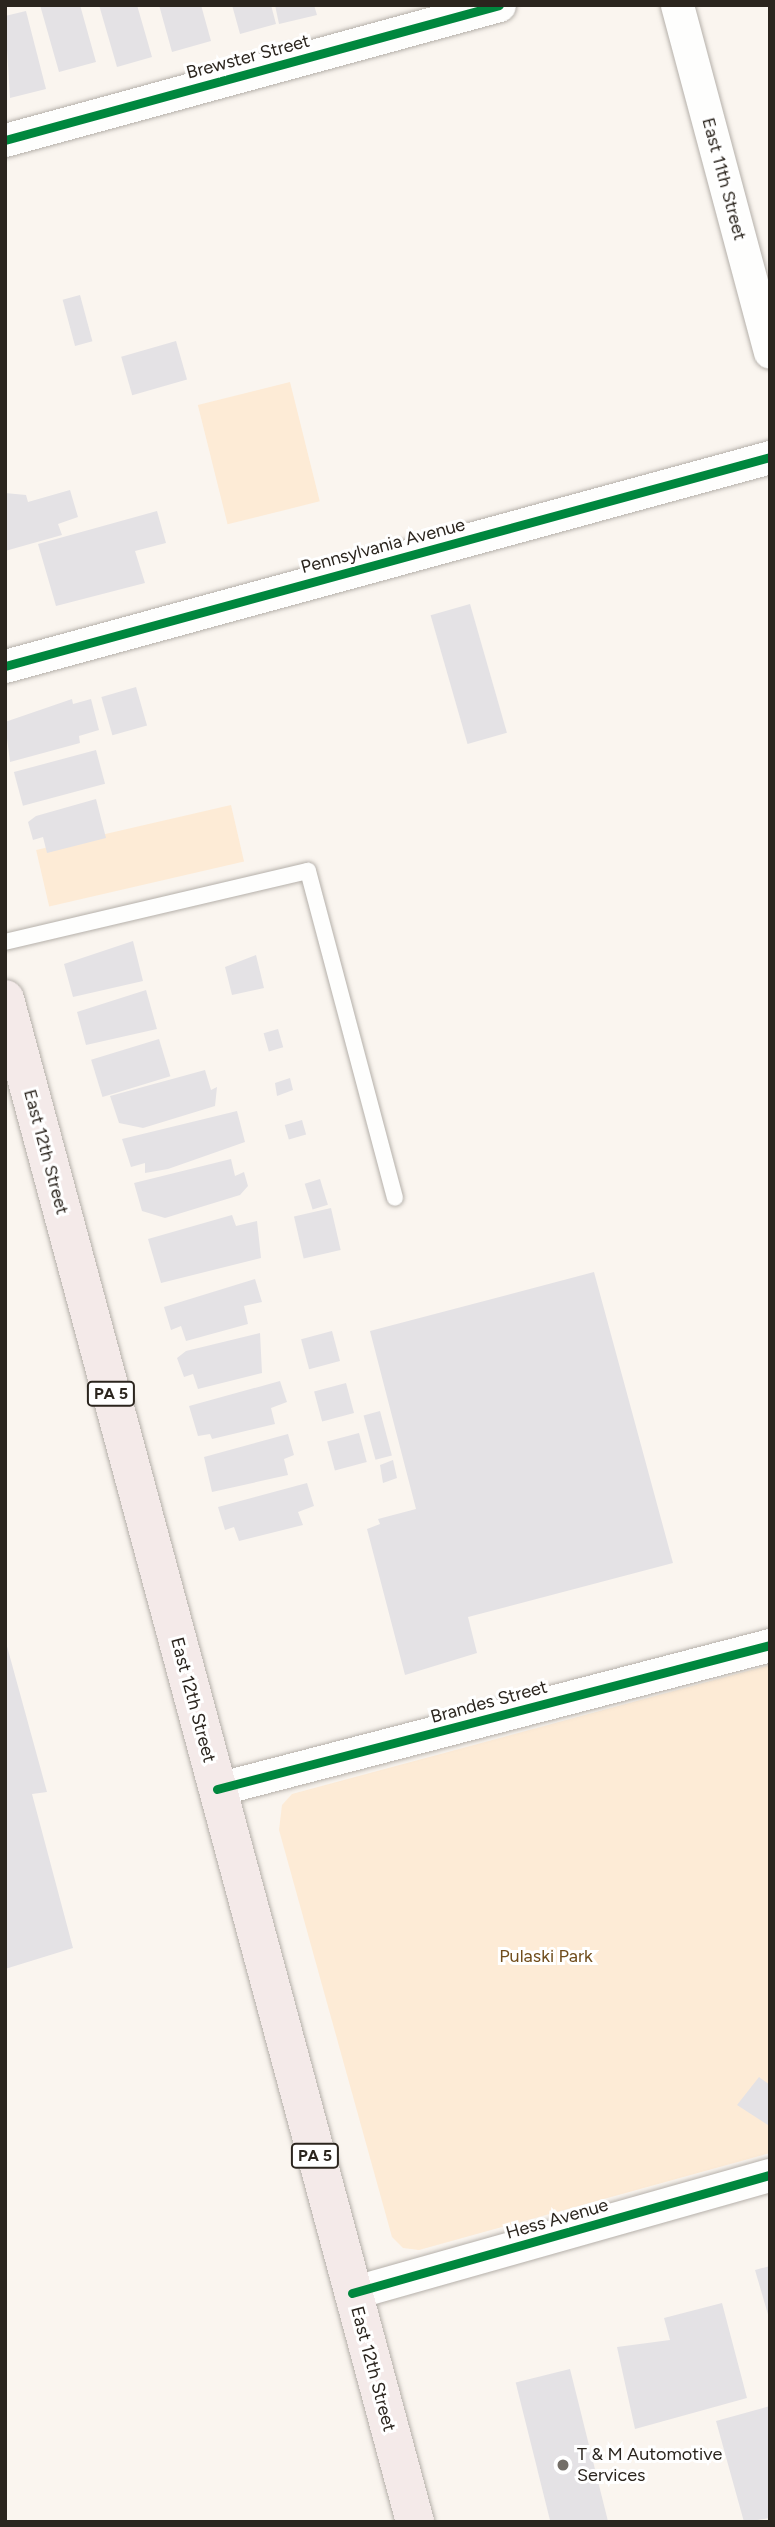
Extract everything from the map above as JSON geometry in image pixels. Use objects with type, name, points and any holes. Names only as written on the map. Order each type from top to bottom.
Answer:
[{"type":"main road","name":"East 12th Street","points":[[5,999],[415,2522]]},
{"type":"street","name":"Brewster Street","points":[[5,140],[499,5]]},
{"type":"street","name":"East 11th Street","points":[[677,5],[770,352]]},
{"type":"street","name":"Pennsylvania Avenue","points":[[5,666],[770,457]]},
{"type":"street","name":"Brandes Street","points":[[217,1789],[770,1645]]},
{"type":"street","name":"Hess Avenue","points":[[352,2293],[770,2175]]},
{"type":"lane","points":[[5,942],[308,871],[395,1198]]},
{"type":"green space","points":[[290,382],[320,501],[228,524],[198,405]]},
{"type":"green space","points":[[231,805],[244,862],[49,907],[36,850]]},
{"type":"green space","name":"Pulaski Park","points":[[770,1665],[770,2153],[419,2250],[403,2248],[392,2237],[279,1830],[282,1805],[292,1794]]},
{"type":"building","points":[[40,5],[80,5],[96,62],[59,72]]},
{"type":"building","points":[[99,5],[137,5],[152,57],[117,67]]},
{"type":"building","points":[[159,5],[201,5],[211,41],[172,52]]},
{"type":"building","points":[[232,5],[271,5],[276,24],[240,34]]},
{"type":"building","points":[[275,5],[314,5],[317,15],[279,24]]},
{"type":"building","points":[[26,11],[46,89],[10,98],[5,16]]},
{"type":"building","points":[[80,295],[92,341],[75,346],[63,300]]},
{"type":"building","points":[[176,341],[187,379],[132,395],[121,357]]},
{"type":"building","points":[[70,490],[78,517],[58,524],[62,535],[5,551],[5,493],[26,495],[28,502]]},
{"type":"building","points":[[157,511],[166,543],[135,551],[145,583],[56,606],[38,544]]},
{"type":"building","points":[[470,604],[507,733],[468,744],[431,615]]},
{"type":"building","points":[[136,687],[147,725],[112,735],[101,697]]},
{"type":"building","points":[[72,699],[73,704],[91,699],[99,730],[79,736],[80,743],[10,762],[5,722]]},
{"type":"building","points":[[96,750],[105,784],[23,806],[14,772]]},
{"type":"building","points":[[96,799],[106,838],[47,853],[43,837],[33,840],[28,822],[36,816]]},
{"type":"building","points":[[133,941],[143,981],[73,997],[64,964]]},
{"type":"building","points":[[256,955],[264,988],[232,995],[225,967]]},
{"type":"building","points":[[146,990],[157,1029],[86,1045],[77,1012]]},
{"type":"building","points":[[278,1029],[283,1047],[269,1051],[264,1033]]},
{"type":"building","points":[[159,1039],[170,1076],[103,1097],[91,1060]]},
{"type":"building","points":[[205,1070],[211,1090],[217,1087],[215,1106],[143,1128],[119,1123],[110,1096]]},
{"type":"building","points":[[290,1078],[293,1090],[277,1096],[275,1083]]},
{"type":"building","points":[[237,1111],[245,1142],[168,1169],[145,1173],[145,1163],[131,1167],[122,1139]]},
{"type":"building","points":[[302,1120],[306,1134],[289,1139],[285,1125]]},
{"type":"building","points":[[231,1159],[235,1176],[244,1172],[248,1186],[240,1195],[165,1218],[142,1211],[134,1183]]},
{"type":"building","points":[[320,1179],[328,1205],[313,1209],[305,1184]]},
{"type":"building","points":[[331,1208],[341,1250],[304,1258],[294,1217]]},
{"type":"building","points":[[232,1215],[236,1226],[257,1221],[261,1258],[161,1283],[148,1239]]},
{"type":"building","points":[[594,1272],[673,1563],[468,1617],[477,1653],[405,1675],[367,1529],[380,1524],[378,1519],[416,1509],[370,1331]]},
{"type":"building","points":[[255,1279],[262,1302],[244,1306],[248,1324],[186,1341],[181,1326],[171,1330],[164,1307]]},
{"type":"building","points":[[332,1331],[340,1361],[309,1369],[301,1339]]},
{"type":"building","points":[[260,1333],[262,1373],[198,1389],[193,1374],[184,1377],[177,1358],[186,1351]]},
{"type":"building","points":[[280,1381],[287,1402],[271,1408],[275,1424],[212,1439],[210,1434],[198,1436],[189,1406]]},
{"type":"building","points":[[346,1383],[354,1413],[322,1421],[314,1392]]},
{"type":"building","points":[[380,1411],[392,1455],[375,1460],[364,1415]]},
{"type":"building","points":[[359,1433],[367,1462],[335,1471],[327,1442]]},
{"type":"building","points":[[288,1434],[294,1455],[284,1459],[288,1475],[212,1492],[204,1457]]},
{"type":"building","points":[[393,1460],[397,1478],[383,1483],[380,1465]]},
{"type":"building","points":[[307,1483],[314,1506],[298,1512],[303,1525],[239,1541],[234,1527],[225,1530],[218,1507]]},
{"type":"building","points":[[5,1639],[47,1792],[32,1794],[73,1948],[5,1969]]},
{"type":"building","points":[[759,2077],[770,2085],[768,2125],[737,2105]]},
{"type":"building","points":[[770,2266],[770,2317],[769,2318],[755,2270]]},
{"type":"building","points":[[722,2303],[747,2398],[635,2429],[617,2347],[670,2340],[664,2318]]},
{"type":"building","points":[[570,2369],[608,2522],[550,2522],[516,2383]]},
{"type":"building","points":[[770,2406],[770,2518],[744,2522],[716,2421]]},
{"type":"cycle path","points":[[5,140],[499,5]]},
{"type":"cycle path","points":[[5,666],[770,457]]},
{"type":"cycle path","points":[[217,1789],[770,1645]]},
{"type":"cycle path","points":[[352,2293],[770,2175]]},
{"type":"place","name":"T & M Automotive Services","points":[[563,2465]]}]
